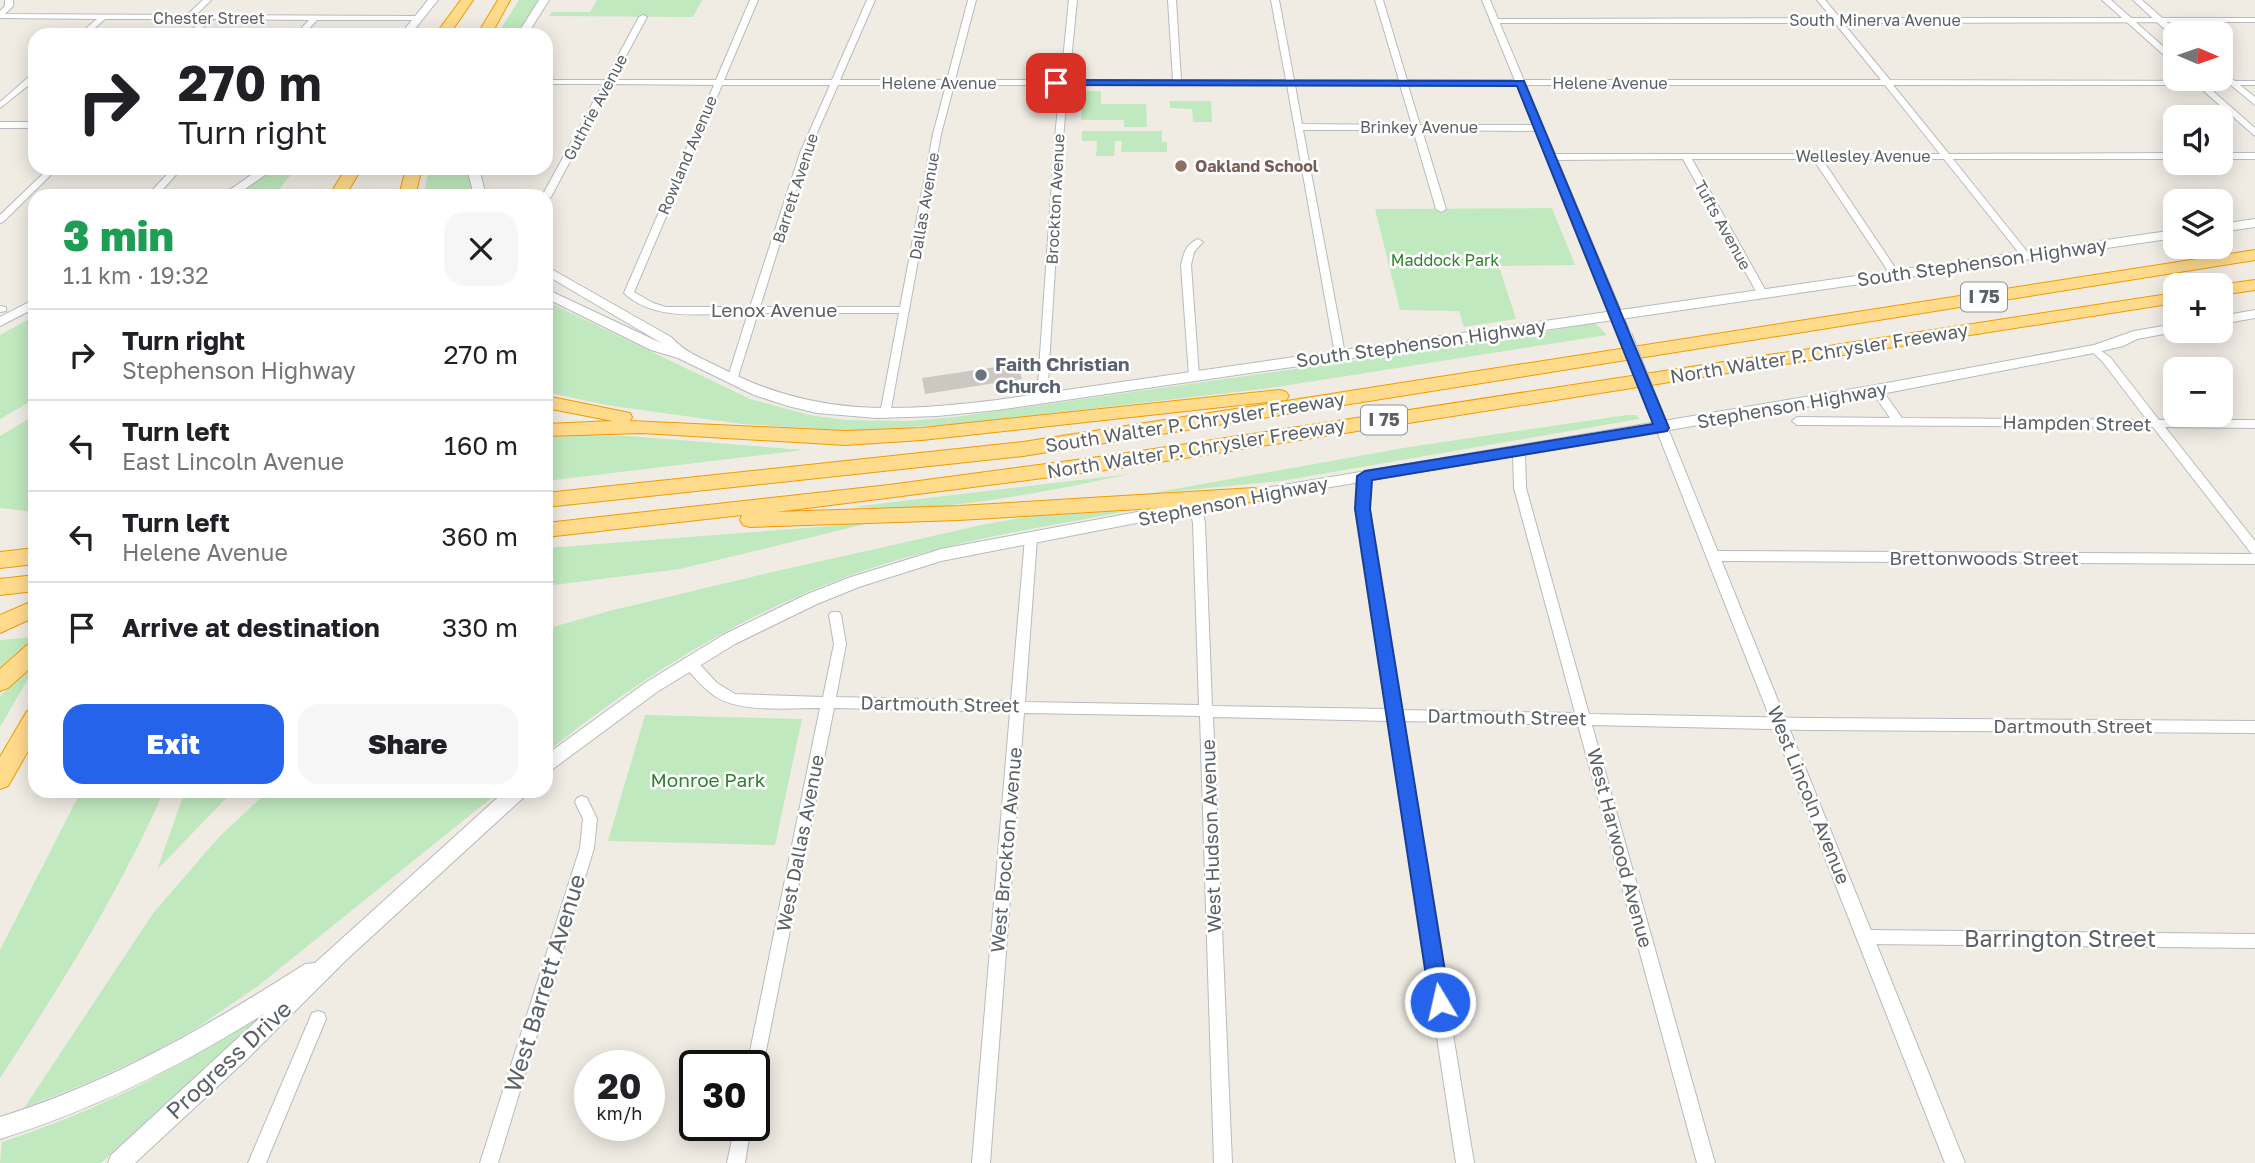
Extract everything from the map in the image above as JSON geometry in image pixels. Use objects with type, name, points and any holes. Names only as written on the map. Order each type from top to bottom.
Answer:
[{"type":"highway","points":[[447,28],[467,0]]},
{"type":"highway","points":[[488,28],[504,0]]},
{"type":"highway","points":[[2066,284],[2255,242]]},
{"type":"highway","name":"South Walter P. Chrysler Freeway","points":[[553,499],[1023,449],[2255,255]]},
{"type":"highway","points":[[2233,288],[2255,285]]},
{"type":"highway","name":"North Walter P. Chrysler Freeway","points":[[553,529],[889,492],[1121,461],[2163,300]]},
{"type":"highway","points":[[553,430],[642,427],[846,438],[922,434],[1296,394],[1425,386]]},
{"type":"highway","points":[[553,403],[725,432]]},
{"type":"highway","points":[[590,525],[960,513],[1254,495]]},
{"type":"highway","points":[[0,560],[28,557]]},
{"type":"highway","points":[[0,587],[28,584]]},
{"type":"highway","points":[[3,623],[28,611]]},
{"type":"highway","points":[[0,682],[28,656]]},
{"type":"highway","points":[[0,779],[28,731]]},
{"type":"main road","points":[[411,28],[433,0]]},
{"type":"main road","points":[[526,28],[544,0]]},
{"type":"main road","points":[[238,189],[258,175]]},
{"type":"main road","points":[[2233,226],[2255,223]]},
{"type":"main road","name":"South Stephenson Highway","points":[[553,296],[656,347],[676,351],[732,380],[785,401],[819,408],[885,414],[942,412],[2163,236]]},
{"type":"main road","name":"South Stephenson Highway","points":[[553,274],[666,340],[676,351]]},
{"type":"main road","points":[[1,313],[28,305]]},
{"type":"main road","points":[[2233,318],[2255,314]]},
{"type":"main road","points":[[0,329],[28,315]]},
{"type":"main road","name":"Stephenson Highway","points":[[553,761],[634,699],[689,662],[779,613],[855,582],[944,554],[1196,509],[1254,495],[1519,452],[1660,422],[1876,390],[2094,349],[2118,343],[2134,335],[2163,330]]},
{"type":"main road","points":[[0,1128],[88,1098],[145,1074],[222,1031],[338,954],[510,798]]},
{"type":"main road","name":"Progress Drive","points":[[119,1163],[239,1053],[338,954]]},
{"type":"street","points":[[0,15],[9,6],[9,0]]},
{"type":"street","points":[[188,18],[207,0]]},
{"type":"street","name":"Rowland Avenue","points":[[644,303],[634,298],[629,289],[754,0]]},
{"type":"street","name":"Barrett Avenue","points":[[732,380],[804,153],[871,0]]},
{"type":"street","name":"Dallas Avenue","points":[[885,414],[937,134],[972,0]]},
{"type":"street","name":"Brockton Avenue","points":[[1042,398],[1064,83],[1073,0]]},
{"type":"street","points":[[1172,0],[1177,83]]},
{"type":"street","points":[[1275,0],[1340,354]]},
{"type":"street","points":[[1379,0],[1441,209]]},
{"type":"street","name":"West Lincoln Avenue","points":[[1486,0],[1617,314],[1955,1163]]},
{"type":"street","points":[[1821,0],[2026,256]]},
{"type":"street","points":[[2106,0],[2163,51]]},
{"type":"street","points":[[2137,0],[2163,23]]},
{"type":"street","name":"Chester Street","points":[[0,15],[102,18],[419,18]]},
{"type":"street","name":"Guthrie Avenue","points":[[550,189],[643,17]]},
{"type":"street","points":[[90,28],[102,18]]},
{"type":"street","points":[[198,28],[209,18]]},
{"type":"street","points":[[306,28],[315,18]]},
{"type":"street","name":"South Minerva Avenue","points":[[1494,20],[2255,20]]},
{"type":"street","name":"Helene Avenue","points":[[553,82],[2163,81]]},
{"type":"street","points":[[0,106],[28,82]]},
{"type":"street","name":"Helene Avenue","points":[[2233,83],[2255,83]]},
{"type":"street","points":[[2233,84],[2255,103]]},
{"type":"street","points":[[2208,91],[2255,133]]},
{"type":"street","points":[[0,125],[28,125]]},
{"type":"street","name":"Brinkey Avenue","points":[[1298,127],[1539,128]]},
{"type":"street","name":"Tufts Avenue","points":[[1686,156],[1762,293]]},
{"type":"street","name":"Wellesley Avenue","points":[[1551,157],[2163,156]]},
{"type":"street","points":[[2233,156],[2255,156]]},
{"type":"street","points":[[1816,157],[1895,275]]},
{"type":"street","points":[[32,189],[47,175]]},
{"type":"street","points":[[158,189],[172,175]]},
{"type":"street","points":[[0,220],[28,193]]},
{"type":"street","points":[[1194,376],[1186,265],[1189,251],[1198,242]]},
{"type":"street","name":"Lenox Avenue","points":[[644,303],[665,310],[905,310]]},
{"type":"street","points":[[2094,349],[2106,359],[2255,550]]},
{"type":"street","points":[[1876,390],[1898,421]]},
{"type":"street","name":"Hampden Street","points":[[1797,421],[2255,424]]},
{"type":"street","name":"West Harwood Avenue","points":[[1519,452],[1520,488],[1706,1163]]},
{"type":"street","points":[[1365,476],[1362,509],[1465,1163]]},
{"type":"street","name":"West Hudson Avenue","points":[[1196,509],[1199,523],[1223,1163]]},
{"type":"street","name":"West Brockton Avenue","points":[[981,1163],[1031,538]]},
{"type":"street","name":"Brettonwoods Street","points":[[1713,556],[2255,559]]},
{"type":"street","name":"West Dallas Avenue","points":[[758,1050],[840,644],[835,615]]},
{"type":"street","name":"Dartmouth Street","points":[[689,662],[714,689],[734,700],[1780,723],[2255,727]]},
{"type":"street","name":"West Barrett Avenue","points":[[489,1163],[587,849],[590,819],[582,802]]},
{"type":"street","name":"Barrington Street","points":[[1866,937],[2255,941]]},
{"type":"street","points":[[257,1163],[318,1019]]},
{"type":"street","points":[[736,1163],[740,1141]]},
{"type":"green space","points":[[519,0],[538,0],[520,28],[501,28]]},
{"type":"green space","points":[[597,0],[702,0],[693,17],[549,16],[552,12],[590,12]]},
{"type":"green space","points":[[1101,91],[1101,104],[1146,104],[1147,127],[1124,127],[1124,120],[1081,120],[1082,107],[1075,107],[1076,92]]},
{"type":"green space","points":[[1170,101],[1211,101],[1212,122],[1193,122],[1192,109],[1170,108]]},
{"type":"green space","points":[[1082,131],[1162,131],[1162,142],[1167,142],[1167,152],[1121,152],[1122,141],[1115,141],[1114,156],[1096,156],[1097,141],[1082,141]]},
{"type":"green space","points":[[265,175],[290,175],[280,189],[244,189]]},
{"type":"green space","points":[[428,175],[468,175],[472,189],[424,189]]},
{"type":"green space","name":"Maddock Park","points":[[1552,208],[1575,265],[1499,266],[1516,319],[1464,327],[1459,311],[1400,310],[1375,209]]},
{"type":"green space","points":[[553,304],[750,399],[809,415],[845,420],[909,421],[955,417],[1366,359],[1534,334],[1594,322],[1607,335],[1263,389],[957,424],[857,431],[742,424],[606,405],[553,394]]},
{"type":"green space","points":[[28,320],[28,403],[0,419],[0,335]]},
{"type":"green space","points":[[1637,415],[1639,419],[1281,481],[1147,494],[1409,447]]},
{"type":"green space","points":[[28,419],[28,511],[0,508],[0,436]]},
{"type":"green space","points":[[628,436],[804,450],[553,480],[553,437]]},
{"type":"green space","points":[[1130,474],[992,500],[923,507],[852,507]]},
{"type":"green space","points":[[1128,511],[939,549],[878,566],[789,600],[745,621],[662,669],[553,748],[553,627],[777,571],[1032,516]]},
{"type":"green space","points":[[870,523],[680,569],[553,585],[553,547]]},
{"type":"green space","points":[[28,638],[28,646],[0,669],[0,640]]},
{"type":"green space","points":[[28,671],[28,679],[0,727],[0,696]]},
{"type":"green space","name":"Monroe Park","points":[[645,715],[802,719],[775,845],[608,841]]},
{"type":"green space","points":[[77,798],[161,798],[88,938],[0,1078],[0,950]]},
{"type":"green space","points":[[183,798],[226,798],[157,870]]},
{"type":"green space","points":[[261,798],[491,798],[258,986],[198,1027],[152,1053],[24,1108],[154,912],[219,837]]},
{"type":"green space","points":[[275,1005],[101,1163],[0,1163],[2,1142],[76,1115],[144,1083],[209,1047]]},
{"type":"building","name":"Faith Christian Church","points":[[1017,364],[1022,379],[925,394],[922,378]]},
{"type":"place","name":"Oakland School","points":[[1181,166]]},
{"type":"place","name":"Faith Christian Church","points":[[981,375]]},
{"type":"route","points":[[1056,83],[1521,83],[1604,281],[1662,428],[1365,476],[1362,509],[1440,1002]]}]
